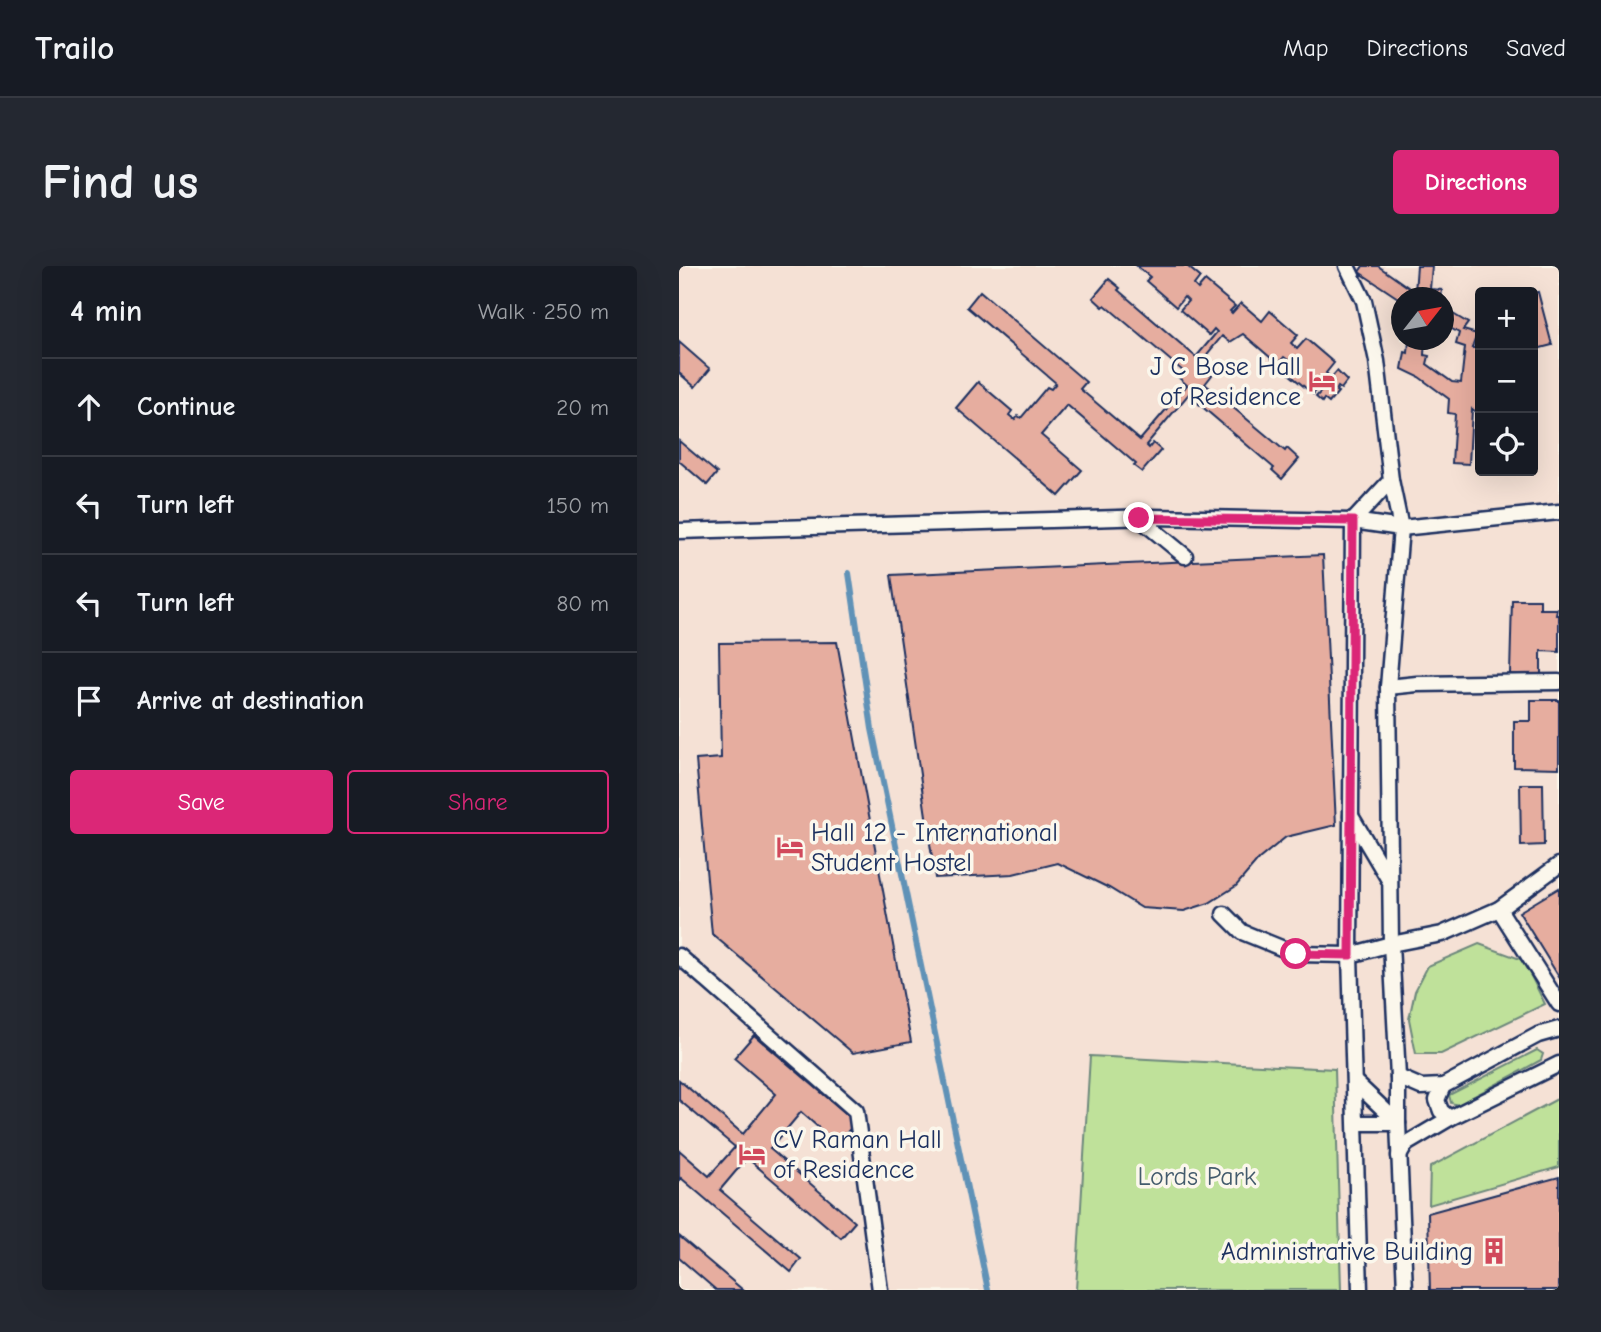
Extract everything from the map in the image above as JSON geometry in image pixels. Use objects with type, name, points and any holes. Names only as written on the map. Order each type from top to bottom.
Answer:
[{"type":"street","points":[[1347,266],[1364,301],[1377,361],[1391,480],[1401,527],[1388,687],[1391,944],[1405,1290]]},
{"type":"street","points":[[1360,1290],[1350,955],[1353,521],[1391,480]]},
{"type":"street","points":[[679,531],[1139,518],[1353,521],[1401,527],[1559,512]]},
{"type":"street","points":[[1139,518],[1185,556]]},
{"type":"street","points":[[1388,687],[1417,684],[1559,682]]},
{"type":"street","points":[[1350,815],[1390,880]]},
{"type":"street","points":[[1224,914],[1242,932],[1296,954],[1350,955],[1442,934],[1499,909],[1559,865]]},
{"type":"street","points":[[1499,909],[1559,1004]]},
{"type":"street","points":[[679,956],[856,1111],[880,1290]]},
{"type":"street","points":[[1398,1077],[1421,1087],[1443,1086],[1538,1035],[1559,1029]]},
{"type":"street","points":[[1399,1156],[1406,1144],[1450,1118],[1559,1064]]},
{"type":"street","points":[[1355,1082],[1398,1123]]},
{"type":"street","points":[[1443,1086],[1437,1100],[1441,1111],[1450,1118]]},
{"type":"street","points":[[1356,1123],[1398,1123]]},
{"type":"shaded area","points":[[679,266],[1559,266],[1559,1290],[679,1290]]},
{"type":"green space","points":[[1479,944],[1523,960],[1545,1004],[1441,1054],[1416,1054],[1409,1019],[1415,991],[1428,966]]},
{"type":"green space","points":[[1537,1050],[1543,1054],[1541,1060],[1458,1105],[1451,1103],[1449,1095]]},
{"type":"green space","name":"Lords Park","points":[[1090,1056],[1335,1069],[1341,1290],[1076,1290]]},
{"type":"green space","points":[[1559,1098],[1559,1167],[1429,1205],[1430,1167]]},
{"type":"building","name":"J C Bose Hall of Residence","points":[[1137,266],[1187,266],[1200,277],[1194,285],[1198,289],[1205,281],[1235,306],[1230,311],[1232,313],[1241,303],[1262,321],[1270,311],[1298,335],[1291,343],[1297,349],[1306,339],[1334,363],[1326,373],[1331,378],[1337,371],[1347,381],[1341,389],[1338,387],[1338,392],[1329,403],[1324,399],[1322,402],[1316,397],[1323,389],[1320,386],[1313,394],[1282,368],[1288,360],[1284,357],[1278,364],[1243,334],[1230,342],[1222,336],[1203,359],[1216,370],[1205,384],[1285,451],[1287,448],[1299,459],[1282,479],[1272,470],[1274,468],[1192,398],[1196,393],[1192,390],[1146,445],[1149,448],[1153,443],[1161,450],[1142,472],[1067,405],[1041,435],[1082,470],[1059,496],[956,408],[978,382],[1012,411],[1009,415],[1015,420],[1018,416],[1021,418],[1047,387],[1051,389],[1056,383],[967,307],[980,291],[1086,382],[1080,389],[1140,440],[1187,385],[1178,377],[1183,371],[1105,305],[1103,307],[1093,298],[1109,279],[1120,288],[1118,290],[1196,357],[1217,332],[1214,329],[1209,335],[1180,310],[1188,301],[1184,297],[1176,307],[1146,281],[1150,277]]},
{"type":"building","points":[[1363,266],[1378,266],[1408,287],[1391,287],[1391,293],[1359,272]]},
{"type":"building","points":[[1417,266],[1432,266],[1430,287],[1415,287]]},
{"type":"building","points":[[1538,292],[1552,345],[1538,349]]},
{"type":"building","points":[[1454,315],[1468,323],[1463,330],[1475,333],[1472,348],[1475,348],[1475,411],[1472,409],[1469,464],[1452,463],[1455,414],[1448,413],[1449,399],[1419,377],[1402,369],[1405,352],[1424,350],[1424,355],[1429,356],[1427,364],[1452,382],[1461,383],[1465,347],[1456,344],[1459,333],[1454,330]]},
{"type":"building","points":[[679,342],[710,369],[695,387],[679,373]]},
{"type":"building","points":[[679,441],[717,473],[707,485],[679,461]]},
{"type":"building","points":[[1323,555],[1336,825],[1286,837],[1259,859],[1236,886],[1209,903],[1184,911],[1142,908],[1058,863],[1013,874],[935,878],[891,575]]},
{"type":"building","points":[[1512,600],[1540,600],[1540,609],[1557,609],[1559,652],[1541,651],[1541,674],[1510,674]]},
{"type":"building","name":"Hall 12 - International Student Hostel","points":[[837,642],[911,1042],[853,1053],[712,934],[696,760],[721,758],[719,643]]},
{"type":"building","points":[[1531,700],[1559,700],[1559,768],[1514,767],[1514,721],[1531,721]]},
{"type":"building","points":[[1520,784],[1543,784],[1544,845],[1521,846]]},
{"type":"building","points":[[1559,888],[1559,977],[1519,912]]},
{"type":"building","name":"CV Raman Hall of Residence","points":[[754,1035],[856,1122],[837,1144],[801,1112],[770,1149],[855,1222],[841,1238],[747,1158],[720,1190],[801,1259],[791,1272],[681,1178],[679,1181],[679,1150],[709,1176],[735,1147],[679,1100],[679,1080],[743,1134],[776,1094],[734,1058]]},
{"type":"building","name":"Administrative Building","points":[[1559,1177],[1559,1290],[1430,1290],[1428,1213]]},
{"type":"building","points":[[679,1236],[743,1290],[716,1290],[679,1258]]},
{"type":"waterway","points":[[849,573],[872,729],[988,1290]]},
{"type":"place","name":"J C Bose Hall of Residence","points":[[1322,381]]},
{"type":"place","name":"Hall 12 - International Student Hostel","points":[[790,847]]},
{"type":"place","name":"CV Raman Hall of Residence","points":[[752,1154]]},
{"type":"place","name":"Administrative Building","points":[[1494,1251]]},
{"type":"route","points":[[1139,518],[1353,521],[1350,955],[1296,954]]}]
